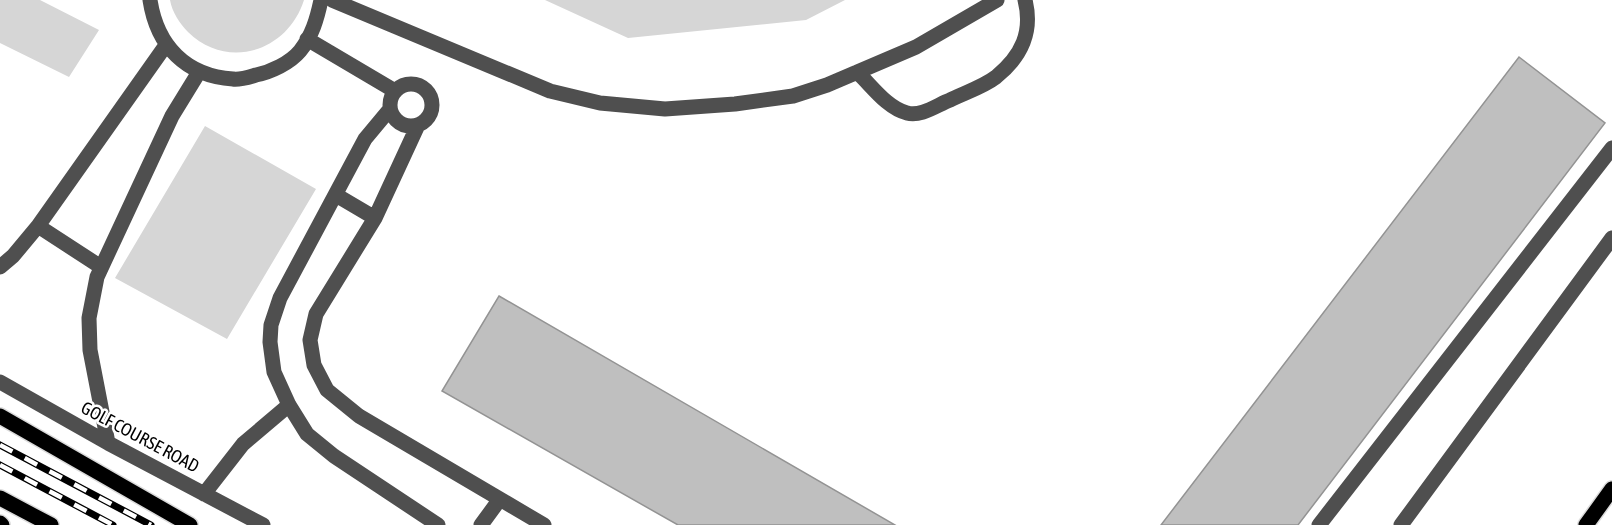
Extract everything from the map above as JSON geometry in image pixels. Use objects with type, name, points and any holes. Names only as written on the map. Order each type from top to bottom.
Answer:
[{"type":"main road","points":[[0,416],[190,525]]},
{"type":"main road","points":[[1586,525],[1612,489]]},
{"type":"main road","points":[[0,498],[51,525]]},
{"type":"street","points":[[150,0],[153,20],[166,45],[181,61],[200,72],[234,80],[269,72],[299,52],[315,26],[321,0]]},
{"type":"street","points":[[332,0],[550,91],[600,103],[665,109],[735,104],[793,96],[827,85],[916,47],[997,0]]},
{"type":"street","points":[[857,72],[893,108],[909,114],[923,112],[995,78],[1014,59],[1026,38],[1029,17],[1025,0]]},
{"type":"street","points":[[307,39],[394,91]]},
{"type":"street","points":[[0,267],[13,256],[38,226],[166,45]]},
{"type":"street","points":[[108,443],[90,350],[88,318],[97,277],[172,116],[200,72]]},
{"type":"street","points":[[415,83],[425,88],[431,98],[433,109],[427,119],[418,125],[406,126],[396,120],[390,109],[390,99],[394,91],[404,84],[415,83]]},
{"type":"street","points":[[390,109],[365,139],[280,298],[271,325],[270,342],[274,372],[289,405],[307,434],[334,456],[438,525]]},
{"type":"street","points":[[418,125],[375,218],[316,314],[310,340],[314,365],[327,390],[359,416],[544,525]]},
{"type":"street","points":[[1319,525],[1612,148]]},
{"type":"street","points":[[336,195],[375,218]]},
{"type":"street","points":[[38,226],[101,267]]},
{"type":"street","points":[[1401,525],[1612,238]]},
{"type":"street","name":"GOLF COURSE ROAD","points":[[0,382],[108,443],[264,525]]},
{"type":"street","points":[[204,494],[243,444],[289,405]]},
{"type":"street","points":[[481,525],[500,499]]},
{"type":"shaded area","points":[[0,0],[40,0],[99,30],[69,77],[0,43]]},
{"type":"shaded area","points":[[170,0],[304,0],[296,18],[285,32],[271,43],[255,50],[238,52],[221,51],[204,44],[188,32],[177,18]]},
{"type":"shaded area","points":[[545,0],[845,0],[806,20],[628,38]]},
{"type":"shaded area","points":[[205,126],[316,189],[227,339],[115,278]]},
{"type":"building","points":[[1519,57],[1605,123],[1298,525],[1161,525]]},
{"type":"building","points":[[499,296],[895,525],[678,525],[442,391]]},
{"type":"railway","points":[[0,445],[151,525]]},
{"type":"railway","points":[[0,465],[113,525]]}]
